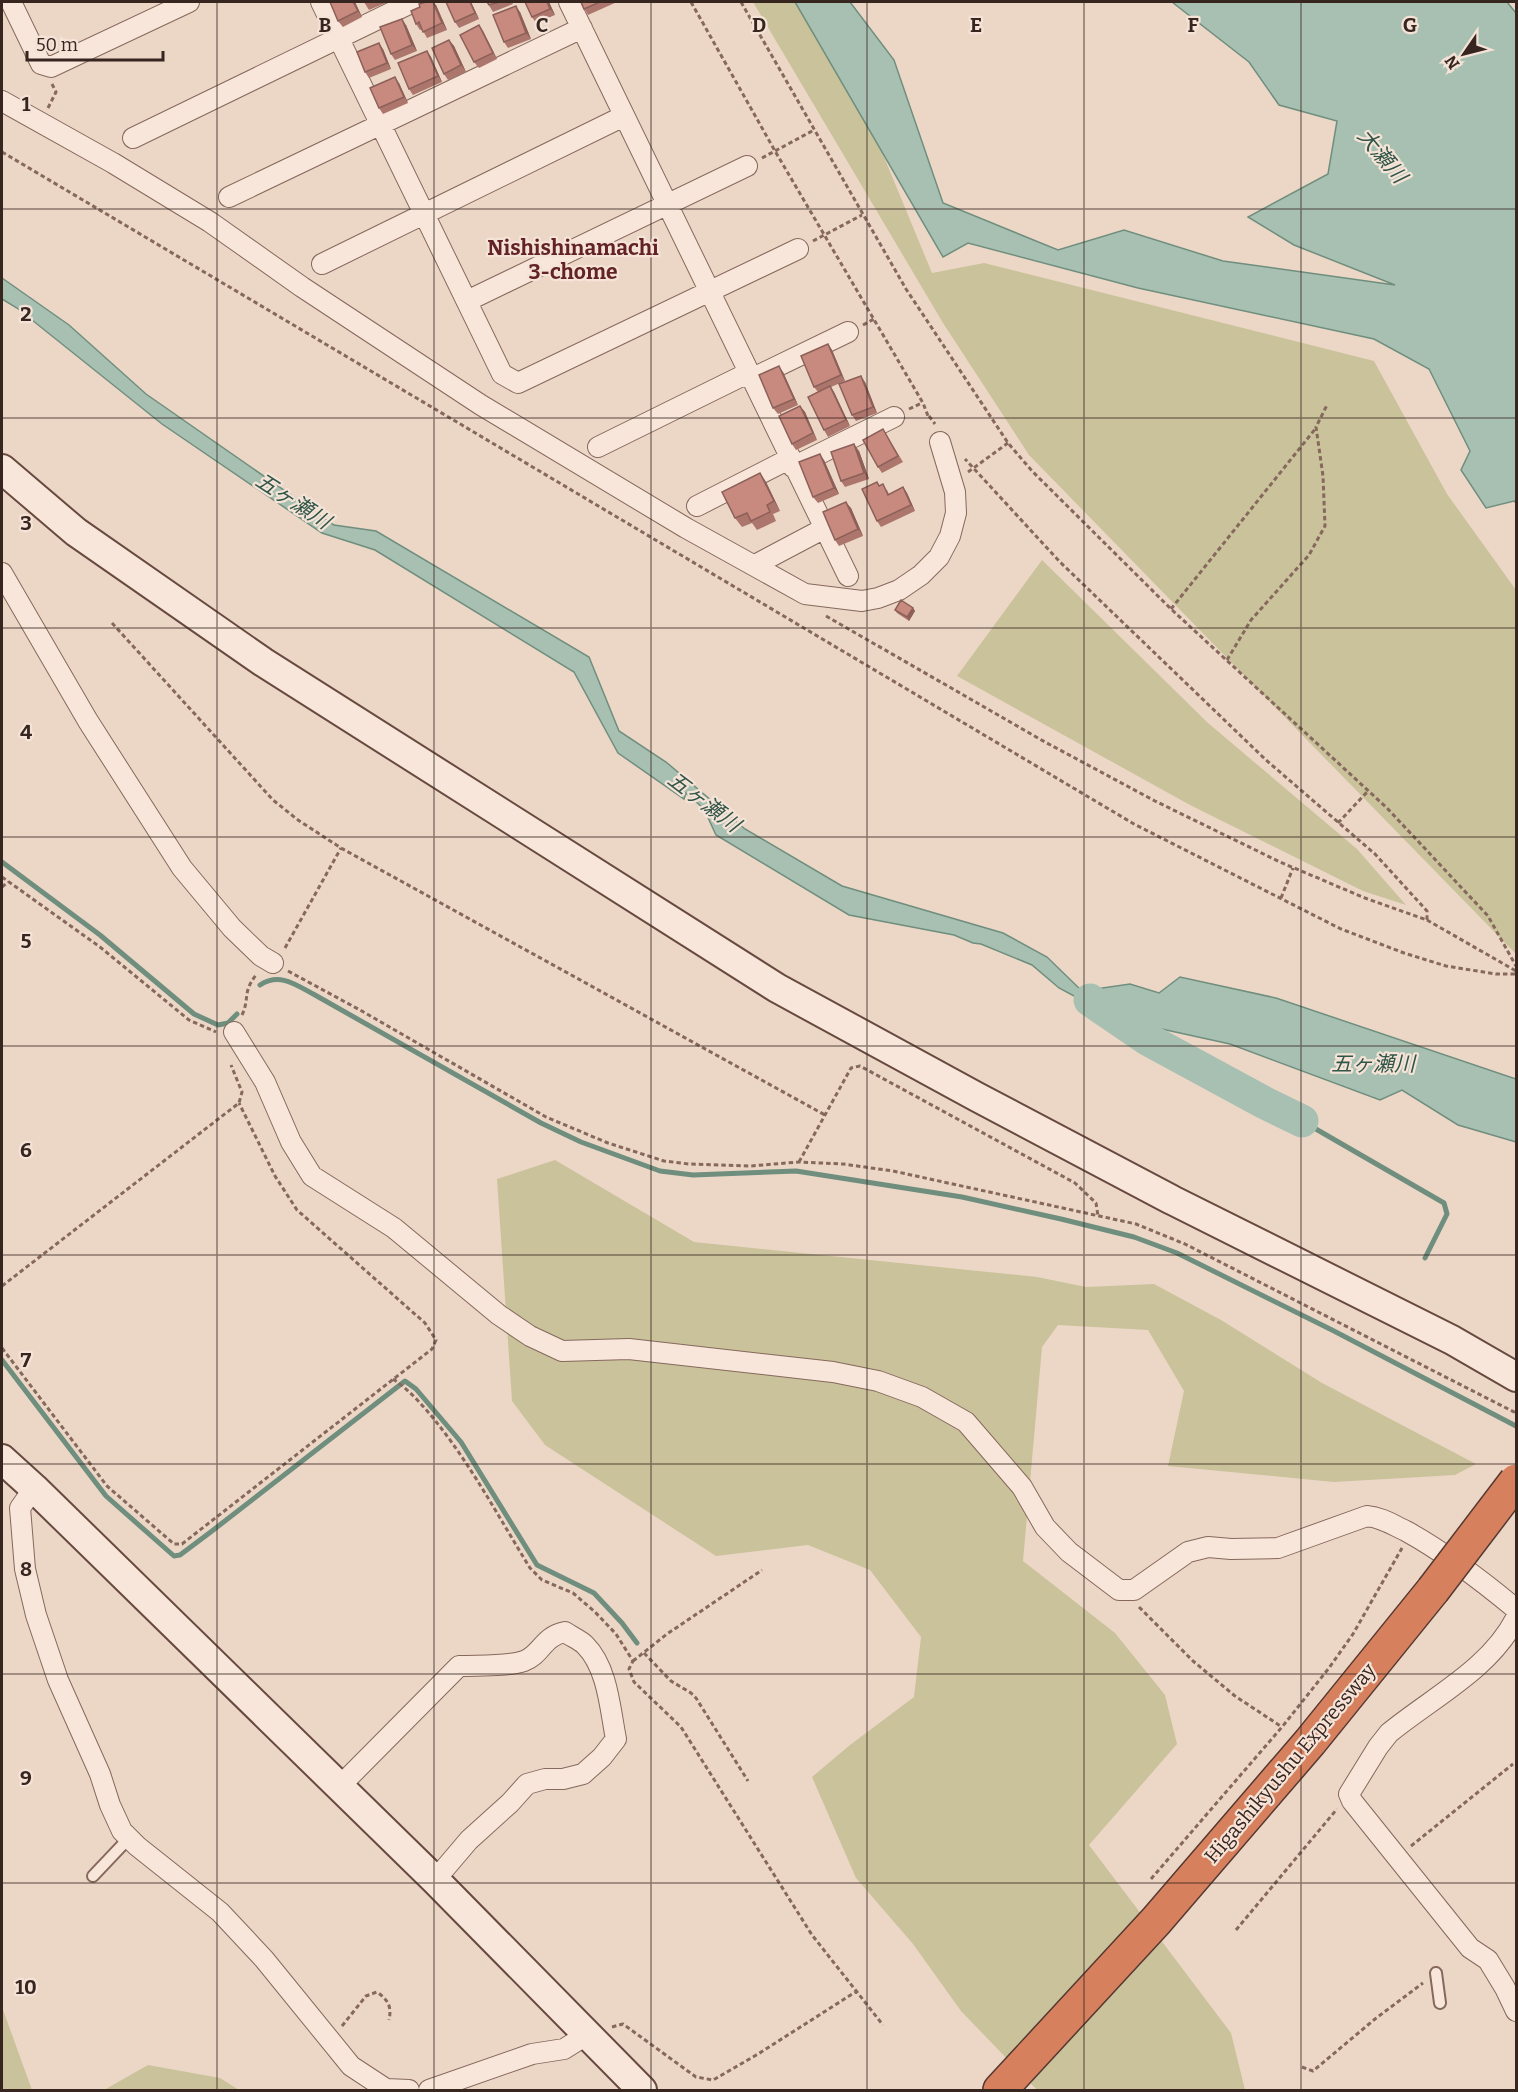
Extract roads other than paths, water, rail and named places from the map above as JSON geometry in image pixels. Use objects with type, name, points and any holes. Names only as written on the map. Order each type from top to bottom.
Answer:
[{"type":"highway","name":"Higashikyushu Expressway","points":[[1000,2091],[1156,1921],[1310,1742],[1433,1590],[1516,1481]]},
{"type":"highway","points":[[1016,2091],[1156,1921]]},
{"type":"highway","name":"Higashikyushu Expressway","points":[[990,2091],[1050,2035]]},
{"type":"street","points":[[11,2],[40,64],[51,67],[189,2]]},
{"type":"street","points":[[321,2],[502,374],[518,383],[798,249]]},
{"type":"street","points":[[133,138],[413,2]]},
{"type":"street","points":[[569,2],[823,529],[848,576]]},
{"type":"street","points":[[229,197],[582,28]]},
{"type":"street","points":[[2,101],[113,163],[210,222],[302,287],[481,405],[686,528],[805,594],[862,601],[878,598],[899,590],[921,575],[939,557],[950,536],[956,513],[955,492],[938,434]]},
{"type":"street","points":[[322,264],[624,116]]},
{"type":"street","points":[[467,301],[747,166]]},
{"type":"street","points":[[597,447],[848,332]]},
{"type":"street","points":[[697,506],[894,417]]},
{"type":"street","points":[[2,469],[76,532],[263,662],[777,988],[1172,1200],[1452,1340],[1516,1377]]},
{"type":"street","points":[[755,565],[823,529]]},
{"type":"street","points":[[2,573],[88,721],[182,868],[232,928],[261,956],[273,963]]},
{"type":"street","points":[[226,1032],[265,1082],[291,1142],[312,1176],[394,1228],[499,1316],[530,1336],[562,1351],[629,1350],[833,1372],[878,1381],[922,1397],[966,1422],[1022,1487],[1045,1527],[1069,1552],[1119,1590],[1134,1590],[1188,1552],[1208,1547],[1278,1548],[1367,1516],[1376,1517],[1412,1534],[1474,1574],[1516,1609]]},
{"type":"street","points":[[2,1459],[435,1880],[642,2091]]},
{"type":"street","points":[[34,1488],[20,1508],[25,1569],[36,1615],[58,1680],[100,1774],[110,1805],[122,1831],[220,1912],[264,1959],[351,2066],[386,2089],[409,2091]]},
{"type":"street","points":[[1516,1618],[1498,1647],[1479,1665],[1389,1732],[1350,1794],[1352,1801],[1438,1910],[1470,1948],[1488,1960],[1516,2012]]},
{"type":"street","points":[[339,1787],[459,1665],[493,1665],[526,1660],[554,1634],[565,1632],[585,1645],[597,1662],[603,1676],[616,1739],[602,1757],[583,1774],[527,1784],[510,1803],[469,1840],[435,1880]]},
{"type":"street","points":[[429,2091],[532,2054],[564,2049],[588,2034]]},
{"type":"lane","points":[[93,1876],[129,1838]]},
{"type":"lane","points":[[1436,1973],[1440,2003]]},
{"type":"water","name":"大瀬川","points":[[795,2],[850,2],[894,60],[943,203],[1058,250],[1124,230],[1223,261],[1395,285],[1294,245],[1248,217],[1328,174],[1337,121],[1279,105],[1249,62],[1172,2],[1507,2],[1516,13],[1516,503],[1514,501],[1486,508],[1461,470],[1470,451],[1429,369],[1374,339],[1138,288],[968,243],[943,257]]},
{"type":"water","name":"五ヶ瀬川","points":[[2,278],[69,325],[146,394],[334,525],[376,531],[589,657],[619,731],[666,762],[745,829],[842,886],[1003,933],[1047,957],[1082,991],[1130,984],[1159,993],[1180,977],[1276,998],[1516,1079],[1516,1142],[1458,1125],[1402,1090],[1380,1100],[1230,1044],[1148,1026],[1087,1003],[1059,988],[1032,965],[981,944],[954,935],[849,915],[716,835],[704,809],[686,793],[684,799],[618,753],[574,672],[375,550],[322,533],[162,424],[17,308],[2,299]]},
{"type":"waterway","points":[[2,862],[100,935],[194,1014],[218,1025],[228,1023],[237,1014]]},
{"type":"waterway","points":[[260,985],[274,980],[295,984],[541,1123],[581,1142],[660,1171],[693,1175],[796,1171],[962,1197],[1134,1237],[1177,1253],[1332,1330],[1516,1426]]},
{"type":"waterway","points":[[1090,1000],[1147,1039],[1302,1121]]},
{"type":"waterway","points":[[1302,1121],[1444,1203],[1447,1214],[1425,1258]]},
{"type":"waterway","points":[[2,1360],[106,1496],[174,1556],[180,1555],[212,1531],[405,1381],[416,1389],[461,1442],[537,1565],[594,1593],[637,1643]]},
{"type":"district","name":"Nishishinamachi 3-chome","points":[[573,260]]}]
